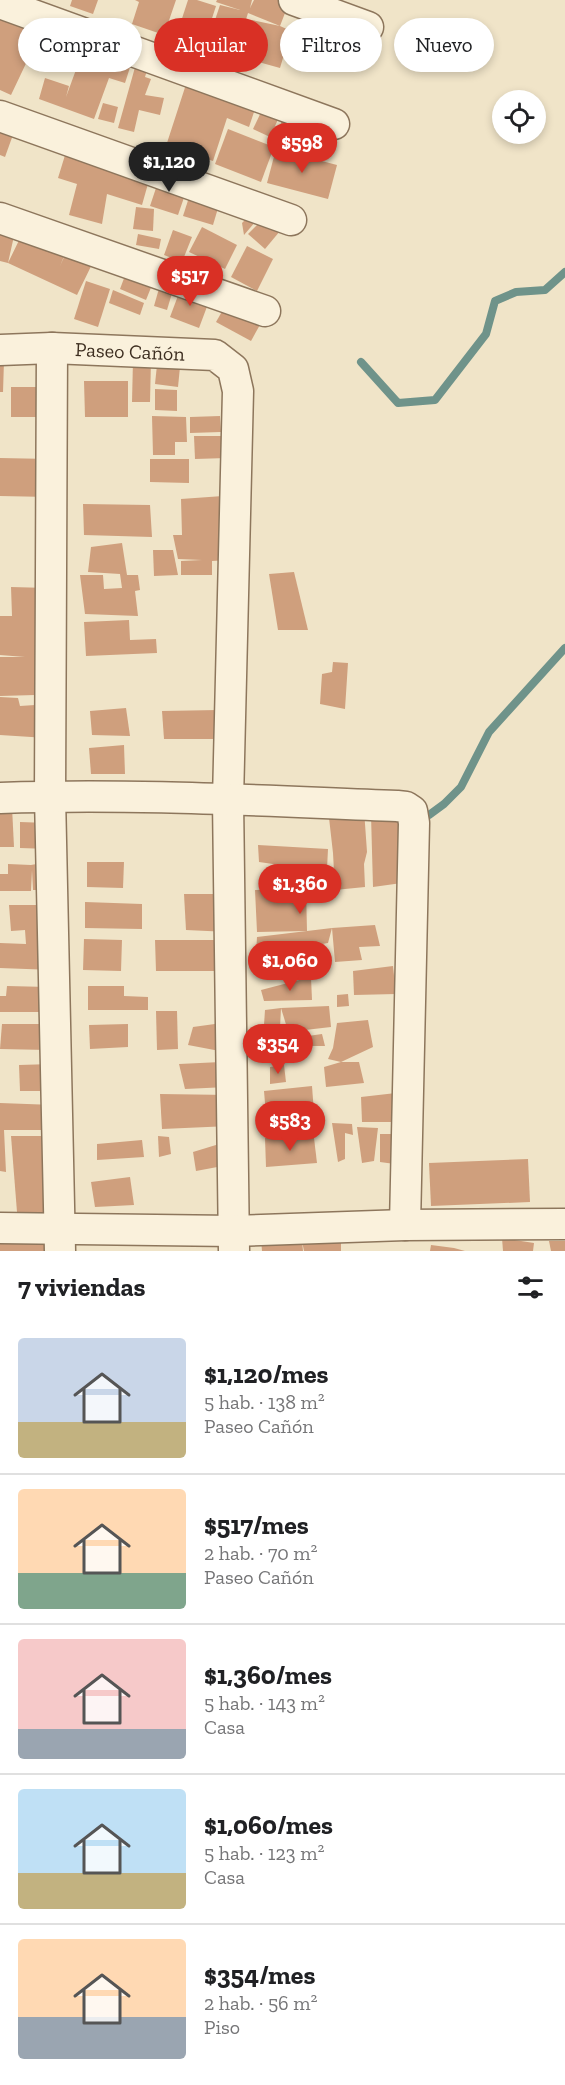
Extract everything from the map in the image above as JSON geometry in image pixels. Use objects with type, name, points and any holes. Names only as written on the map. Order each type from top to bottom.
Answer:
[{"type":"street","points":[[294,0],[343,18]]},
{"type":"street","points":[[0,3],[334,124]]},
{"type":"street","points":[[0,116],[291,220]]},
{"type":"street","points":[[0,218],[265,311]]},
{"type":"street","points":[[52,348],[50,796],[60,1240]]},
{"type":"street","name":"Paseo Cañón","points":[[0,350],[52,348],[215,355],[233,369],[238,391],[228,800]]},
{"type":"street","points":[[0,798],[50,796],[228,800],[397,806],[406,807],[412,811],[414,823],[405,1225]]},
{"type":"street","points":[[228,800],[234,1241]]},
{"type":"street","points":[[0,1228],[60,1240],[234,1241],[405,1225],[565,1224]]},
{"type":"building","points":[[72,0],[98,0],[93,14],[70,6]]},
{"type":"building","points":[[135,0],[176,0],[170,18],[154,18],[154,32],[142,27],[142,18],[134,18],[139,2]]},
{"type":"building","points":[[188,0],[197,0],[216,6],[212,18],[182,18]]},
{"type":"building","points":[[217,0],[252,0],[250,8],[254,0],[290,0],[283,18],[280,18],[280,26],[268,21],[268,18],[260,18],[248,13],[246,18],[216,18],[220,5],[240,10],[216,2]]},
{"type":"building","points":[[0,4],[41,18],[18,18],[18,72],[22,72],[11,95],[0,90]]},
{"type":"building","points":[[268,23],[280,26],[280,68],[268,65]]},
{"type":"building","points":[[142,54],[151,57],[145,77],[151,79],[145,95],[164,98],[160,115],[139,110],[134,132],[118,128],[134,72],[142,72]]},
{"type":"building","points":[[75,72],[129,72],[125,83],[109,78],[94,119],[39,99],[45,78],[69,86],[66,97]]},
{"type":"building","points":[[190,72],[259,97],[249,127],[227,118],[213,161],[166,146]]},
{"type":"building","points":[[103,103],[118,107],[114,123],[98,119]]},
{"type":"building","points":[[263,108],[280,115],[270,137],[253,129]]},
{"type":"building","points":[[283,117],[302,124],[293,147],[275,140]]},
{"type":"building","points":[[0,127],[14,132],[5,157],[0,155]]},
{"type":"building","points":[[228,129],[274,147],[261,182],[215,164]]},
{"type":"building","points":[[276,149],[337,165],[328,199],[267,183]]},
{"type":"building","points":[[66,152],[153,166],[142,205],[107,194],[102,224],[69,215],[77,184],[58,178]]},
{"type":"building","points":[[158,169],[189,183],[178,215],[150,206],[156,188],[153,188]]},
{"type":"building","points":[[192,188],[221,198],[213,225],[183,216]]},
{"type":"building","points":[[136,207],[154,209],[153,231],[133,229]]},
{"type":"building","points":[[254,211],[262,214],[244,235],[242,223]]},
{"type":"building","points":[[268,214],[285,225],[265,249],[248,234]]},
{"type":"building","points":[[0,219],[16,227],[8,263],[0,261]]},
{"type":"building","points":[[202,227],[237,245],[225,269],[189,252]]},
{"type":"building","points":[[24,230],[69,244],[60,266],[70,244],[97,254],[77,295],[8,263]]},
{"type":"building","points":[[173,230],[192,237],[182,262],[164,255]]},
{"type":"building","points":[[138,234],[161,239],[159,249],[136,245]]},
{"type":"building","points":[[247,246],[273,259],[257,291],[231,277]]},
{"type":"building","points":[[129,265],[156,275],[146,300],[120,289]]},
{"type":"building","points":[[162,278],[175,283],[167,310],[154,306]]},
{"type":"building","points":[[86,281],[110,289],[98,327],[74,319]]},
{"type":"building","points":[[182,285],[211,296],[199,328],[170,317]]},
{"type":"building","points":[[113,290],[144,303],[140,315],[109,303]]},
{"type":"building","points":[[228,301],[266,314],[251,341],[216,322]]},
{"type":"building","points":[[133,360],[151,360],[150,402],[132,402]]},
{"type":"building","points":[[0,361],[4,361],[3,392],[0,392]]},
{"type":"building","points":[[157,365],[180,367],[178,387],[155,384]]},
{"type":"building","points":[[84,381],[128,381],[128,417],[85,417]]},
{"type":"building","points":[[11,387],[49,387],[49,417],[11,417]]},
{"type":"building","points":[[155,389],[177,390],[177,411],[155,410]]},
{"type":"building","points":[[152,416],[186,417],[187,442],[175,442],[175,455],[153,455]]},
{"type":"building","points":[[220,416],[221,432],[190,433],[190,417]]},
{"type":"building","points":[[194,436],[226,436],[227,458],[195,459]]},
{"type":"building","points":[[0,458],[50,459],[49,497],[0,496]]},
{"type":"building","points":[[150,459],[189,459],[189,483],[150,482]]},
{"type":"building","points":[[223,496],[228,560],[212,561],[212,575],[181,575],[181,561],[202,560],[178,559],[173,535],[182,535],[181,499]]},
{"type":"building","points":[[83,504],[150,505],[152,537],[84,535]]},
{"type":"building","points":[[122,543],[127,575],[138,575],[140,590],[135,591],[138,616],[85,614],[80,575],[103,575],[104,589],[122,588],[120,574],[88,572],[91,547]]},
{"type":"building","points":[[153,550],[173,550],[178,575],[154,576]]},
{"type":"building","points":[[294,572],[308,630],[278,630],[269,574]]},
{"type":"building","points":[[11,587],[48,588],[47,738],[0,735],[0,697],[18,698],[20,706],[35,705],[35,695],[0,696],[0,657],[25,657],[0,655],[0,616],[12,616]]},
{"type":"building","points":[[129,620],[130,640],[156,639],[157,653],[86,656],[84,622]]},
{"type":"building","points":[[333,662],[348,663],[345,709],[320,704],[322,674],[332,672]]},
{"type":"building","points":[[126,708],[130,736],[92,735],[90,711]]},
{"type":"building","points":[[218,710],[220,739],[164,739],[162,711]]},
{"type":"building","points":[[124,745],[125,774],[91,774],[89,748]]},
{"type":"building","points":[[0,807],[12,807],[14,847],[0,847]]},
{"type":"building","points":[[328,809],[364,810],[367,852],[364,864],[365,887],[335,890]]},
{"type":"building","points":[[371,815],[407,817],[409,882],[373,887]]},
{"type":"building","points":[[20,822],[48,823],[49,849],[20,848]]},
{"type":"building","points":[[258,845],[328,849],[326,889],[306,889],[308,869],[259,862]]},
{"type":"building","points":[[47,862],[51,890],[33,890],[32,870],[31,891],[0,891],[0,874],[8,874],[8,864],[31,865]]},
{"type":"building","points":[[87,862],[124,862],[123,888],[87,887]]},
{"type":"building","points":[[306,889],[307,931],[257,932],[255,890]]},
{"type":"building","points":[[184,894],[227,894],[229,932],[186,930]]},
{"type":"building","points":[[85,902],[142,904],[142,929],[85,928]]},
{"type":"building","points":[[9,905],[52,905],[53,970],[0,968],[0,943],[26,944],[25,930],[11,931]]},
{"type":"building","points":[[375,925],[380,946],[359,947],[362,960],[335,962],[332,928]]},
{"type":"building","points":[[332,928],[328,943],[299,948],[302,967],[255,969],[257,937]]},
{"type":"building","points":[[84,939],[122,940],[121,971],[83,970]]},
{"type":"building","points":[[155,940],[223,940],[223,971],[156,971]]},
{"type":"building","points":[[393,966],[396,994],[354,995],[353,971]]},
{"type":"building","points":[[311,977],[312,1000],[264,1001],[261,990]]},
{"type":"building","points":[[7,986],[48,987],[50,1012],[0,1012],[0,996],[6,996]]},
{"type":"building","points":[[88,986],[124,986],[124,996],[148,997],[148,1010],[88,1010]]},
{"type":"building","points":[[348,994],[349,1006],[337,1007],[337,995]]},
{"type":"building","points":[[329,1006],[331,1027],[288,1031],[281,1008]]},
{"type":"building","points":[[281,1008],[280,1028],[287,1042],[266,1048],[265,1010]]},
{"type":"building","points":[[156,1011],[177,1011],[178,1049],[157,1050]]},
{"type":"building","points":[[368,1020],[373,1047],[341,1062],[328,1059],[333,1048],[337,1023]]},
{"type":"building","points":[[222,1023],[225,1052],[188,1045],[193,1027]]},
{"type":"building","points":[[2,1024],[49,1024],[48,1050],[0,1049]]},
{"type":"building","points":[[128,1024],[128,1047],[90,1049],[89,1025]]},
{"type":"building","points":[[322,1034],[325,1046],[297,1046],[294,1038]]},
{"type":"building","points":[[221,1062],[227,1087],[185,1089],[179,1064]]},
{"type":"building","points":[[341,1062],[359,1062],[364,1083],[326,1087],[324,1067]]},
{"type":"building","points":[[52,1064],[52,1091],[20,1091],[19,1065]]},
{"type":"building","points":[[284,1065],[286,1082],[270,1084],[270,1067]]},
{"type":"building","points":[[312,1086],[314,1113],[266,1115],[264,1091]]},
{"type":"building","points":[[396,1093],[402,1122],[362,1122],[361,1097]]},
{"type":"building","points":[[160,1094],[230,1095],[230,1126],[162,1129]]},
{"type":"building","points":[[0,1103],[54,1105],[55,1130],[4,1130],[6,1172],[0,1171]]},
{"type":"building","points":[[332,1123],[352,1124],[353,1135],[345,1133],[345,1159],[338,1162]]},
{"type":"building","points":[[294,1124],[308,1125],[309,1132],[296,1132]]},
{"type":"building","points":[[357,1127],[378,1128],[374,1161],[362,1163]]},
{"type":"building","points":[[380,1134],[404,1134],[402,1165],[380,1162]]},
{"type":"building","points":[[11,1136],[57,1136],[58,1214],[17,1212]]},
{"type":"building","points":[[158,1136],[169,1137],[171,1154],[159,1157]]},
{"type":"building","points":[[265,1138],[314,1138],[317,1163],[266,1167]]},
{"type":"building","points":[[142,1140],[144,1157],[97,1160],[97,1144]]},
{"type":"building","points":[[229,1141],[228,1165],[196,1171],[193,1152]]},
{"type":"building","points":[[528,1159],[530,1202],[431,1206],[429,1163]]},
{"type":"building","points":[[130,1177],[134,1205],[95,1207],[91,1182]]},
{"type":"building","points":[[341,1234],[341,1251],[304,1251],[302,1241],[303,1251],[262,1251],[261,1239]]},
{"type":"building","points":[[502,1238],[534,1243],[533,1251],[503,1251]]},
{"type":"building","points":[[58,1241],[59,1251],[0,1251],[0,1244]]},
{"type":"building","points":[[549,1241],[565,1241],[565,1251],[551,1251]]},
{"type":"building","points":[[431,1245],[454,1248],[465,1251],[430,1251]]},
{"type":"waterway","points":[[361,362],[398,403],[435,400],[486,334],[495,301],[516,292],[545,290],[565,272]]},
{"type":"waterway","points":[[429,815],[461,787],[489,732],[565,648]]}]
